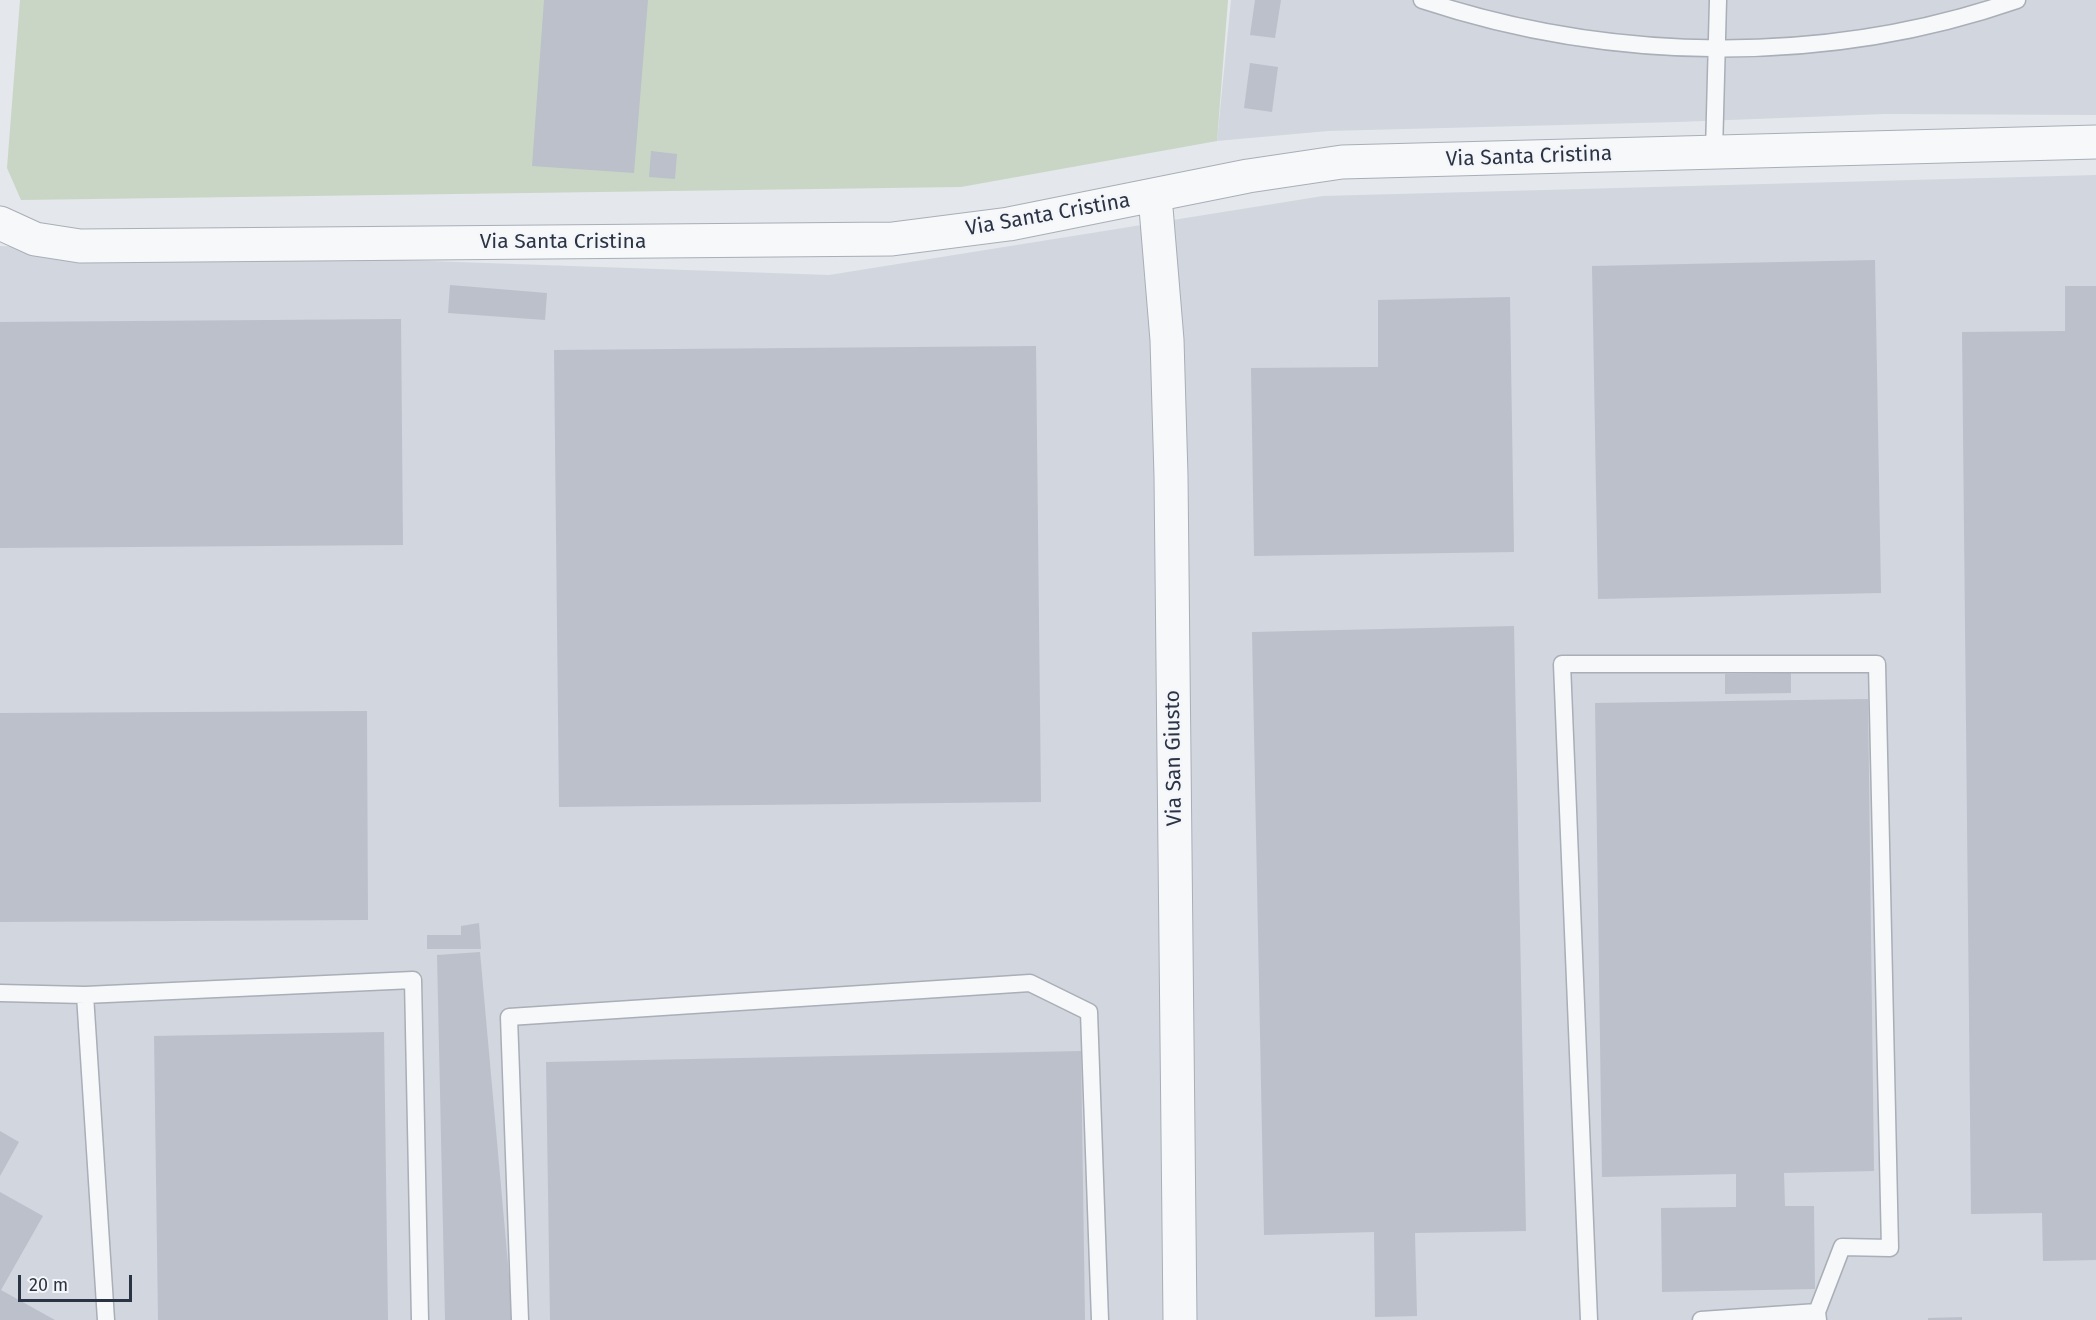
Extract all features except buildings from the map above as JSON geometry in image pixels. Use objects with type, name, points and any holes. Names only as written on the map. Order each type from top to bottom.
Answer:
[{"type":"street","name":"Via Santa Cristina","points":[[0,223],[35,239],[80,246],[892,239],[1009,224],[1248,176],[1341,162],[2096,142]]},
{"type":"street","name":"Via San Giusto","points":[[1155,196],[1167,340],[1171,476],[1180,1320]]},
{"type":"lane","points":[[1422,0],[1522,27],[1665,48],[1717,50],[1814,44],[1904,32],[2017,0]]},
{"type":"lane","points":[[1714,152],[1719,0]]},
{"type":"lane","points":[[1589,1320],[1562,664],[1877,664],[1890,1248],[1842,1247],[1818,1316],[1701,1320]]},
{"type":"lane","points":[[0,993],[85,995],[413,980],[420,1320]]},
{"type":"lane","points":[[520,1320],[509,1017],[1030,983],[1089,1012],[1100,1320]]},
{"type":"lane","points":[[85,995],[106,1320]]},
{"type":"shaded area","points":[[1231,0],[2096,0],[2096,115],[1885,114],[1328,131],[1217,141]]},
{"type":"shaded area","points":[[2096,175],[2096,1320],[0,1320],[0,246],[829,275],[1323,196]]},
{"type":"green space","points":[[20,0],[1228,0],[1217,141],[961,187],[21,200],[7,168]]}]
